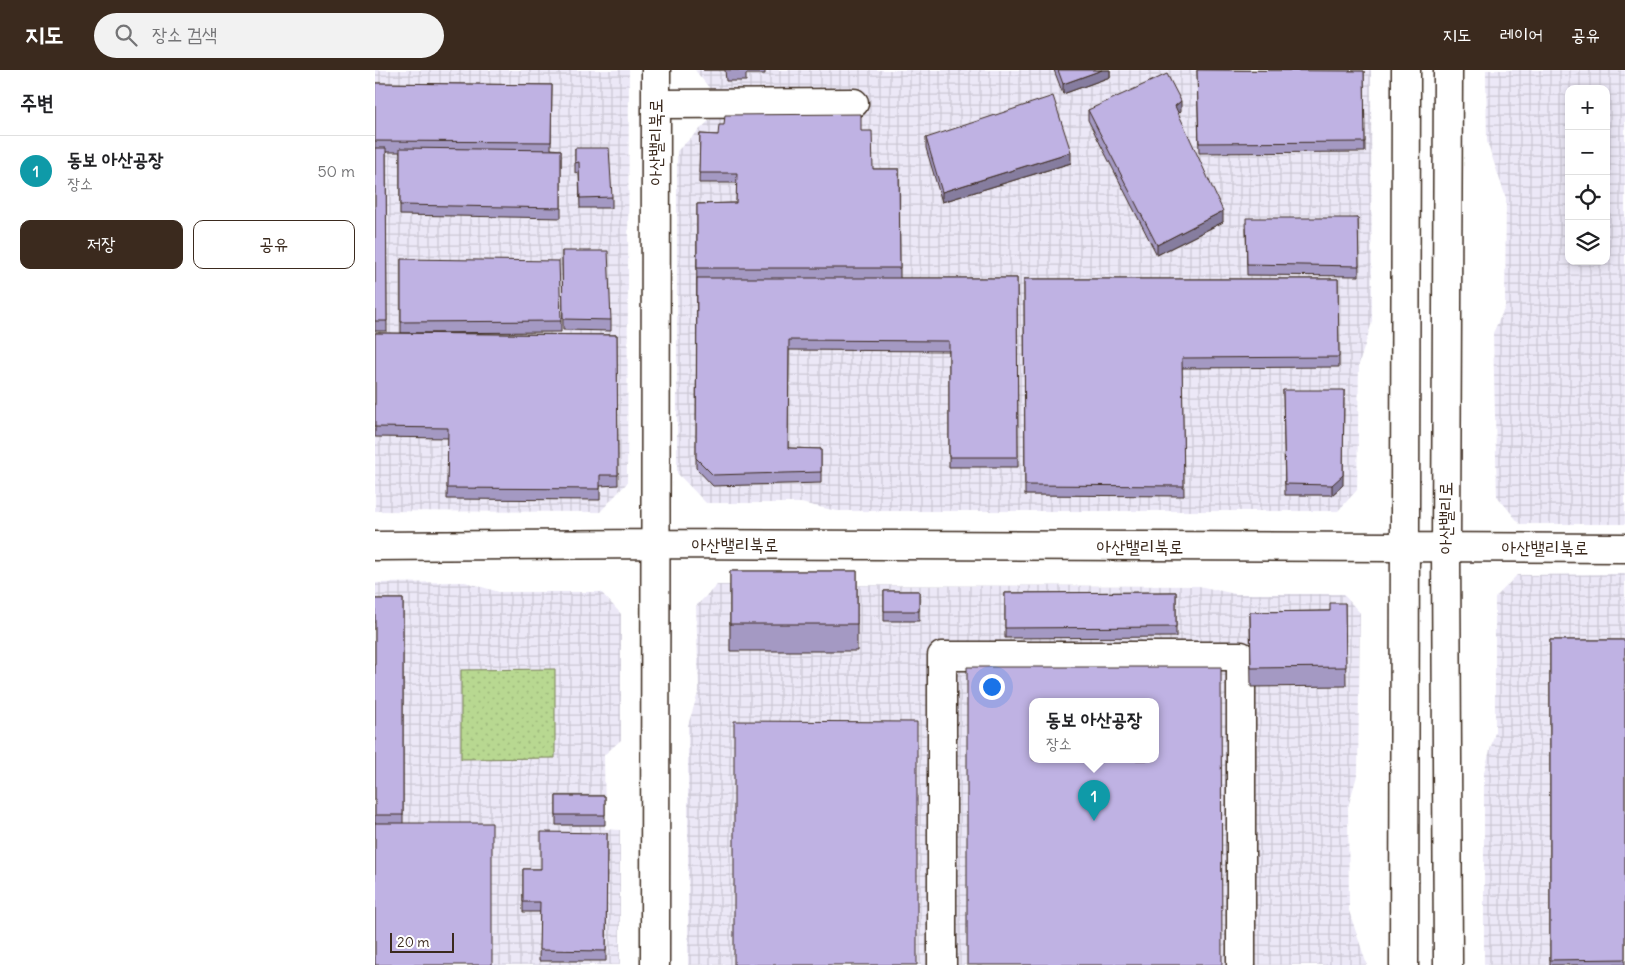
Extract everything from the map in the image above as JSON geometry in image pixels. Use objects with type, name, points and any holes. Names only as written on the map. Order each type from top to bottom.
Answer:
[{"type":"street","name":"아산밸리북로","points":[[655,544],[656,70]]},
{"type":"street","points":[[1405,965],[1406,70]]},
{"type":"street","name":"아산밸리로","points":[[1448,70],[1446,548],[1448,965]]},
{"type":"street","points":[[656,104],[854,103]]},
{"type":"street","name":"아산밸리북로","points":[[375,546],[655,544],[1625,548]]},
{"type":"street","points":[[655,544],[655,965]]},
{"type":"street","points":[[942,965],[942,656],[1241,656],[1241,965]]},
{"type":"shaded area","points":[[375,70],[629,70],[627,483],[600,512],[375,511]]},
{"type":"shaded area","points":[[695,70],[1371,70],[1372,322],[1359,364],[1357,490],[1338,511],[837,511],[801,503],[706,503],[677,473],[677,151],[713,117],[863,117],[860,90],[710,89]]},
{"type":"shaded area","points":[[1486,70],[1625,70],[1625,524],[1520,524],[1497,496],[1493,333],[1505,307],[1506,198],[1487,142]]},
{"type":"shaded area","points":[[1625,574],[1625,965],[1484,965],[1484,772],[1495,732],[1495,598],[1517,575]]},
{"type":"shaded area","points":[[465,582],[499,592],[601,592],[621,614],[621,740],[604,755],[605,829],[620,830],[620,965],[375,965],[375,583]]},
{"type":"shaded area","points":[[717,585],[1199,586],[1235,594],[1343,594],[1360,613],[1358,772],[1348,807],[1349,911],[1367,965],[688,965],[688,725],[699,690],[696,606]]},
{"type":"green space","points":[[555,669],[555,758],[461,759],[461,670]]},
{"type":"building","points":[[1058,70],[1102,70],[1063,84]]},
{"type":"building","points":[[1197,70],[1364,71],[1365,142],[1199,143]]},
{"type":"building","points":[[1167,74],[1181,101],[1175,106],[1223,211],[1157,245],[1088,110]]},
{"type":"building","points":[[375,83],[552,85],[551,142],[375,141]]},
{"type":"building","points":[[1053,96],[1071,152],[942,192],[926,138]]},
{"type":"building","points":[[861,114],[861,131],[872,131],[873,169],[899,169],[900,268],[697,268],[697,204],[736,203],[737,173],[699,173],[700,134],[718,135],[719,125],[724,125],[725,115]]},
{"type":"building","points":[[375,148],[386,148],[387,321],[375,321]]},
{"type":"building","points":[[400,148],[561,150],[561,208],[400,205]]},
{"type":"building","points":[[575,148],[609,148],[612,197],[580,198],[579,162],[575,163]]},
{"type":"building","points":[[1246,218],[1358,218],[1359,266],[1247,264]]},
{"type":"building","points":[[562,251],[608,251],[611,320],[563,319]]},
{"type":"building","points":[[401,259],[559,261],[561,321],[401,322]]},
{"type":"building","points":[[697,278],[1017,278],[1018,457],[949,457],[949,341],[789,340],[788,448],[821,449],[821,472],[713,475],[696,458]]},
{"type":"building","points":[[1024,279],[1338,279],[1339,357],[1182,358],[1184,486],[1025,485]]},
{"type":"building","points":[[375,333],[617,335],[618,475],[600,475],[600,489],[447,488],[448,428],[375,427]]},
{"type":"building","points":[[1283,390],[1344,390],[1343,475],[1332,485],[1285,484]]},
{"type":"building","points":[[730,571],[857,571],[857,624],[730,624]]},
{"type":"building","points":[[884,591],[919,591],[919,611],[884,611]]},
{"type":"building","points":[[1176,592],[1176,627],[1005,628],[1005,593]]},
{"type":"building","points":[[375,599],[403,599],[403,815],[375,815]]},
{"type":"building","points":[[1330,603],[1345,603],[1346,667],[1251,668],[1250,612],[1330,611]]},
{"type":"building","points":[[1550,640],[1625,640],[1625,959],[1550,960]]},
{"type":"building","points":[[967,667],[1221,667],[1222,965],[967,965]]},
{"type":"building","points":[[734,721],[917,722],[917,965],[734,965]]},
{"type":"building","points":[[556,796],[605,796],[605,815],[556,815]]},
{"type":"building","points":[[375,823],[492,823],[492,965],[375,965]]},
{"type":"building","points":[[541,832],[607,833],[606,951],[539,950],[540,902],[523,902],[523,869],[541,869]]},
{"type":"place","name":"동보 아산공장","points":[[1094,821]]}]
